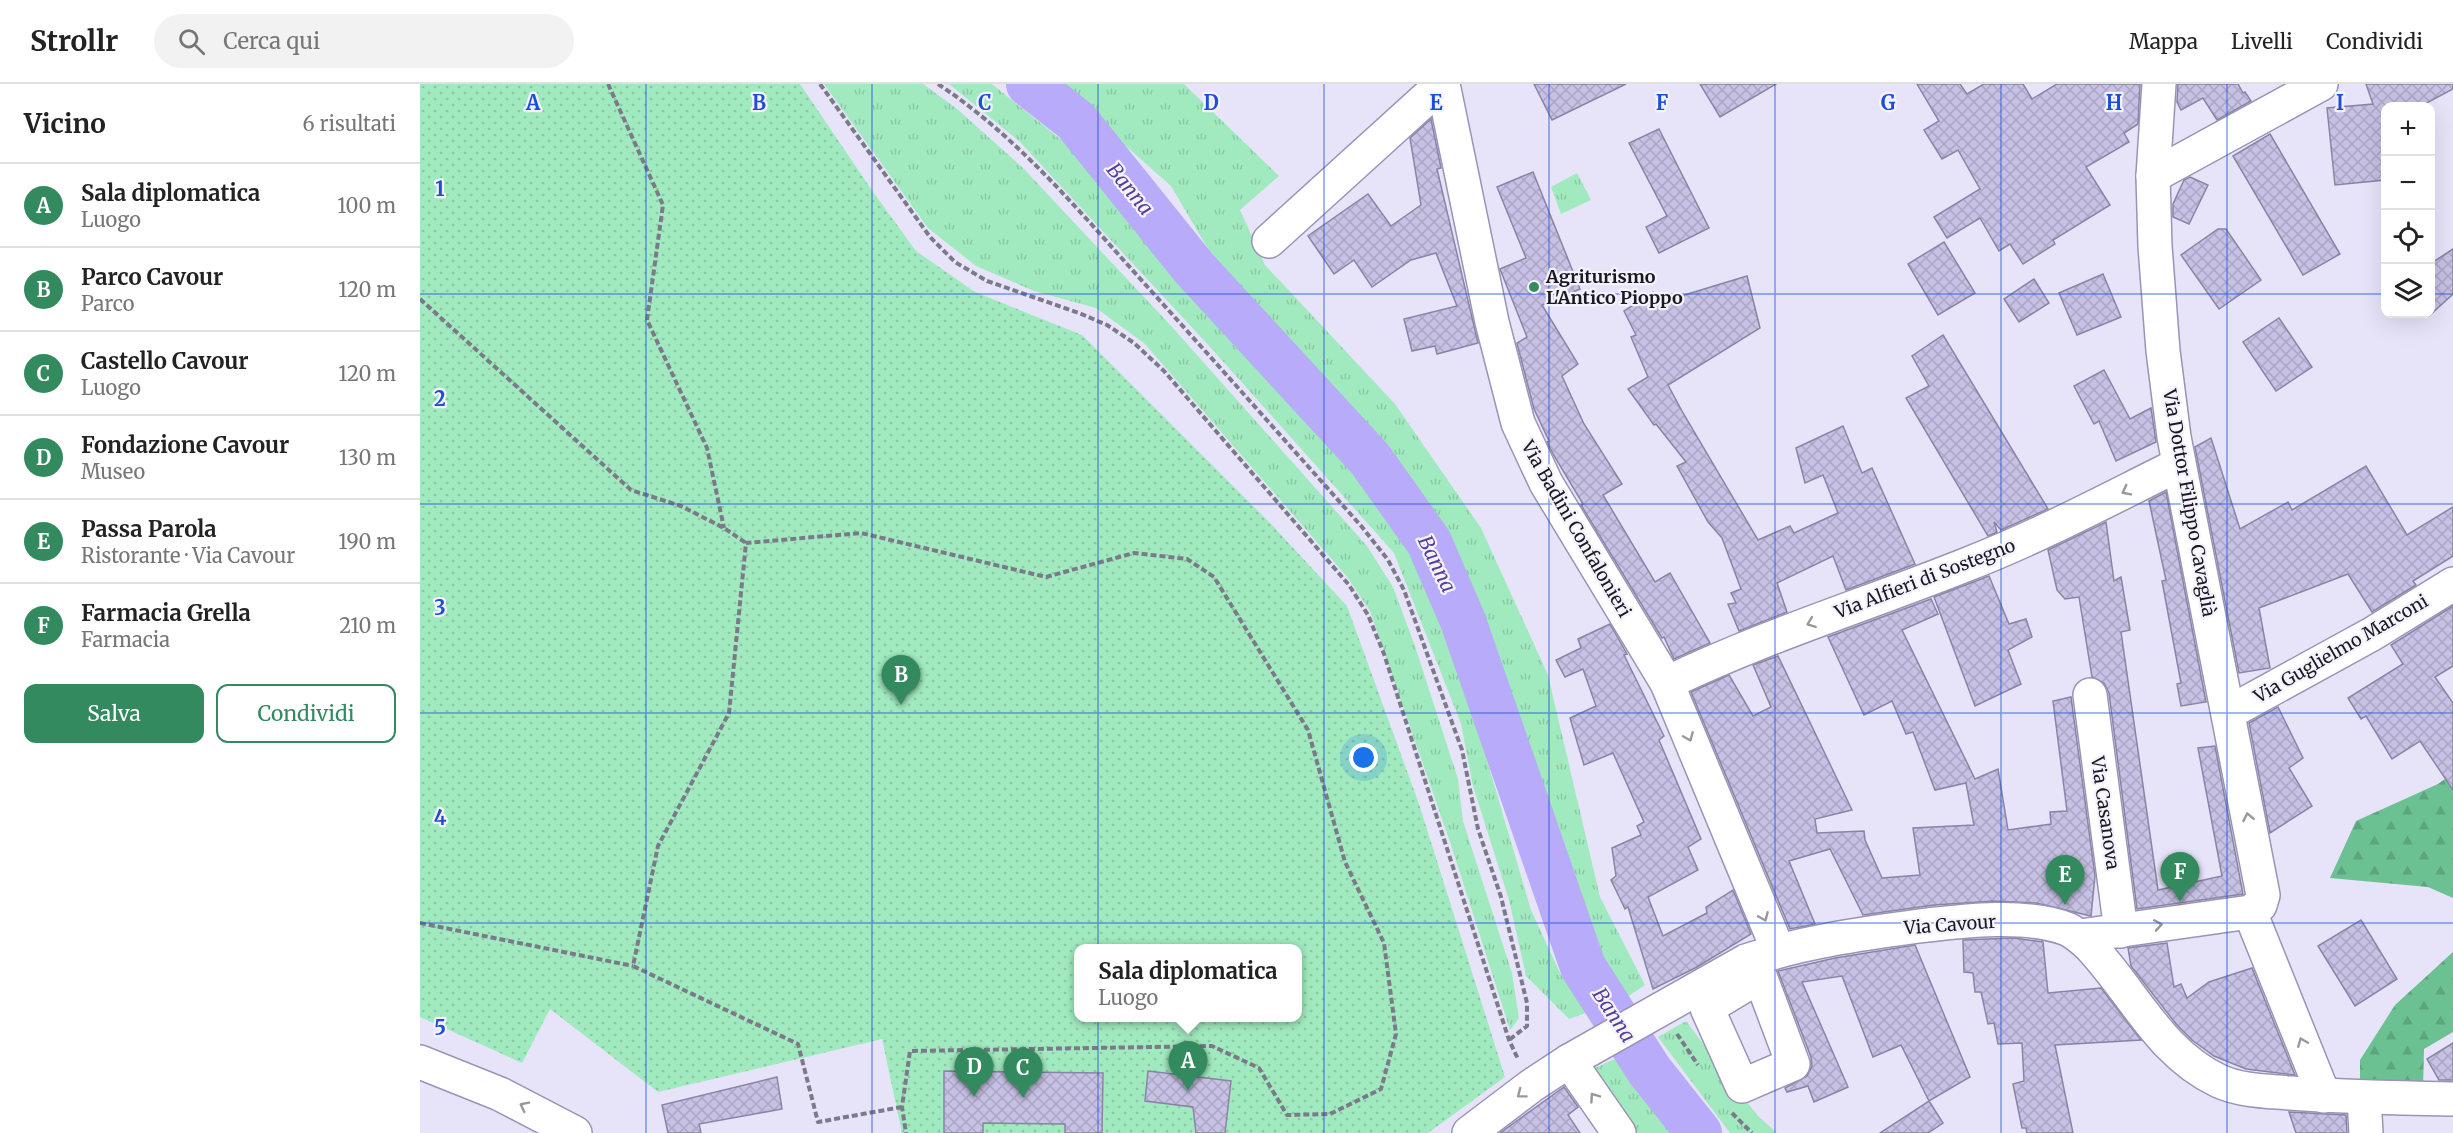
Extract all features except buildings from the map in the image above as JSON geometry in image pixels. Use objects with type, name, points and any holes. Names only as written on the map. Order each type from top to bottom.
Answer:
[{"type":"street","points":[[1269,241],[1442,84]]},
{"type":"street","name":"Via Badini Confalonieri","points":[[1442,84],[1492,322],[1518,423],[1546,483],[1667,683],[1778,950]]},
{"type":"street","name":"Via Dottor Filippo Cavaglià","points":[[2158,84],[2153,176],[2155,246],[2163,351],[2178,465],[2263,895],[2260,905],[2250,912]]},
{"type":"street","points":[[2153,176],[2321,84]]},
{"type":"street","name":"Via Alfieri di Sostegno","points":[[1667,683],[1718,658],[1970,564],[2072,518],[2178,465]]},
{"type":"street","name":"Via Guglielmo Marconi","points":[[2228,713],[2372,634],[2453,584]]},
{"type":"street","name":"Via Casanova","points":[[2090,695],[2121,931]]},
{"type":"street","points":[[2080,936],[2250,912],[2324,1096]]},
{"type":"street","name":"Via Cavour","points":[[1469,1133],[1531,1086],[1574,1058],[1693,1004],[1746,961],[1778,950],[1840,937],[1971,920],[2021,921],[2057,926],[2080,936],[2100,957],[2136,1007],[2162,1037],[2200,1071],[2220,1082],[2240,1088],[2324,1096],[2453,1099]]},
{"type":"street","points":[[1574,1058],[1619,1133]]},
{"type":"street","points":[[420,1062],[500,1094],[575,1133]]},
{"type":"street","points":[[2364,1098],[2366,1133]]},
{"type":"path","points":[[608,84],[663,205],[647,320],[707,448],[724,528]]},
{"type":"path","points":[[820,84],[930,237],[955,262],[987,281],[1107,325],[1134,343],[1164,371],[1349,585],[1368,615],[1384,654],[1509,1040],[1531,1086]]},
{"type":"path","points":[[938,84],[965,102],[1021,150],[1089,222],[1355,518],[1388,560],[1404,590],[1462,750],[1478,829],[1501,897],[1527,1003],[1527,1026],[1509,1040]]},
{"type":"path","points":[[420,299],[631,490],[681,506],[724,528],[746,543],[861,532],[1046,577],[1134,553],[1187,559],[1214,578],[1308,730],[1346,862],[1384,943],[1396,1034],[1381,1089],[1330,1114],[1287,1115],[1259,1068],[1212,1046],[910,1050],[902,1107],[906,1133]]},
{"type":"path","points":[[633,966],[658,846],[729,713],[746,543]]},
{"type":"path","points":[[420,923],[633,966],[798,1044],[818,1122],[902,1107]]},
{"type":"green space","points":[[420,84],[800,84],[916,251],[975,292],[1082,335],[1271,524],[1347,606],[1419,804],[1505,1077],[1428,1133],[902,1133],[882,1039],[658,1092],[550,1009],[522,1063],[420,1017]]},
{"type":"green space","points":[[824,84],[923,84],[956,108],[1023,168],[1173,328],[1367,546],[1393,587],[1415,646],[1458,779],[1463,821],[1512,973],[1519,1018],[1510,1030],[1451,845],[1370,611],[1348,578],[1145,344],[1096,308],[1034,291],[976,266],[928,228]]},
{"type":"green space","points":[[949,84],[992,84],[1090,163],[1393,515],[1457,658],[1531,910],[1561,975],[1598,1009],[1569,1019],[1526,976],[1509,900],[1473,786],[1461,724],[1394,553],[1211,348],[1020,142]]},
{"type":"green space","points":[[1056,84],[1184,84],[1279,176],[1240,210],[1265,265],[1395,404],[1481,528],[1548,675],[1600,897],[1645,985],[1624,999],[1587,949],[1543,833],[1478,611],[1393,461],[1232,290],[1171,186]]},
{"type":"green space","points":[[1577,173],[1591,200],[1561,214],[1551,187]]},
{"type":"green space","points":[[2453,773],[2453,898],[2428,887],[2330,878],[2356,821],[2438,784]]},
{"type":"green space","points":[[2453,952],[2453,1032],[2424,1049],[2423,1089],[2360,1089],[2360,1060],[2395,1005]]},
{"type":"green space","points":[[1686,1021],[1757,1115],[1777,1133],[1730,1133],[1658,1037]]},
{"type":"green space","points":[[1621,1056],[1684,1133],[1631,1133],[1593,1069]]},
{"type":"waterway","name":"Banna","points":[[1029,84],[1076,121],[1194,268],[1370,459],[1429,542],[1463,621],[1583,967],[1649,1070],[1699,1133]]},
{"type":"place","name":"Agriturismo L'Antico Pioppo","points":[[1534,287]]},
{"type":"place","name":"Parco Cavour","points":[[901,705]]},
{"type":"place","name":"Farmacia Grella","points":[[2180,902]]},
{"type":"place","name":"Passa Parola","points":[[2065,905]]},
{"type":"place","name":"Sala diplomatica","points":[[1188,1091]]},
{"type":"place","name":"Fondazione Cavour","points":[[974,1097]]},
{"type":"place","name":"Castello Cavour","points":[[1023,1098]]}]
